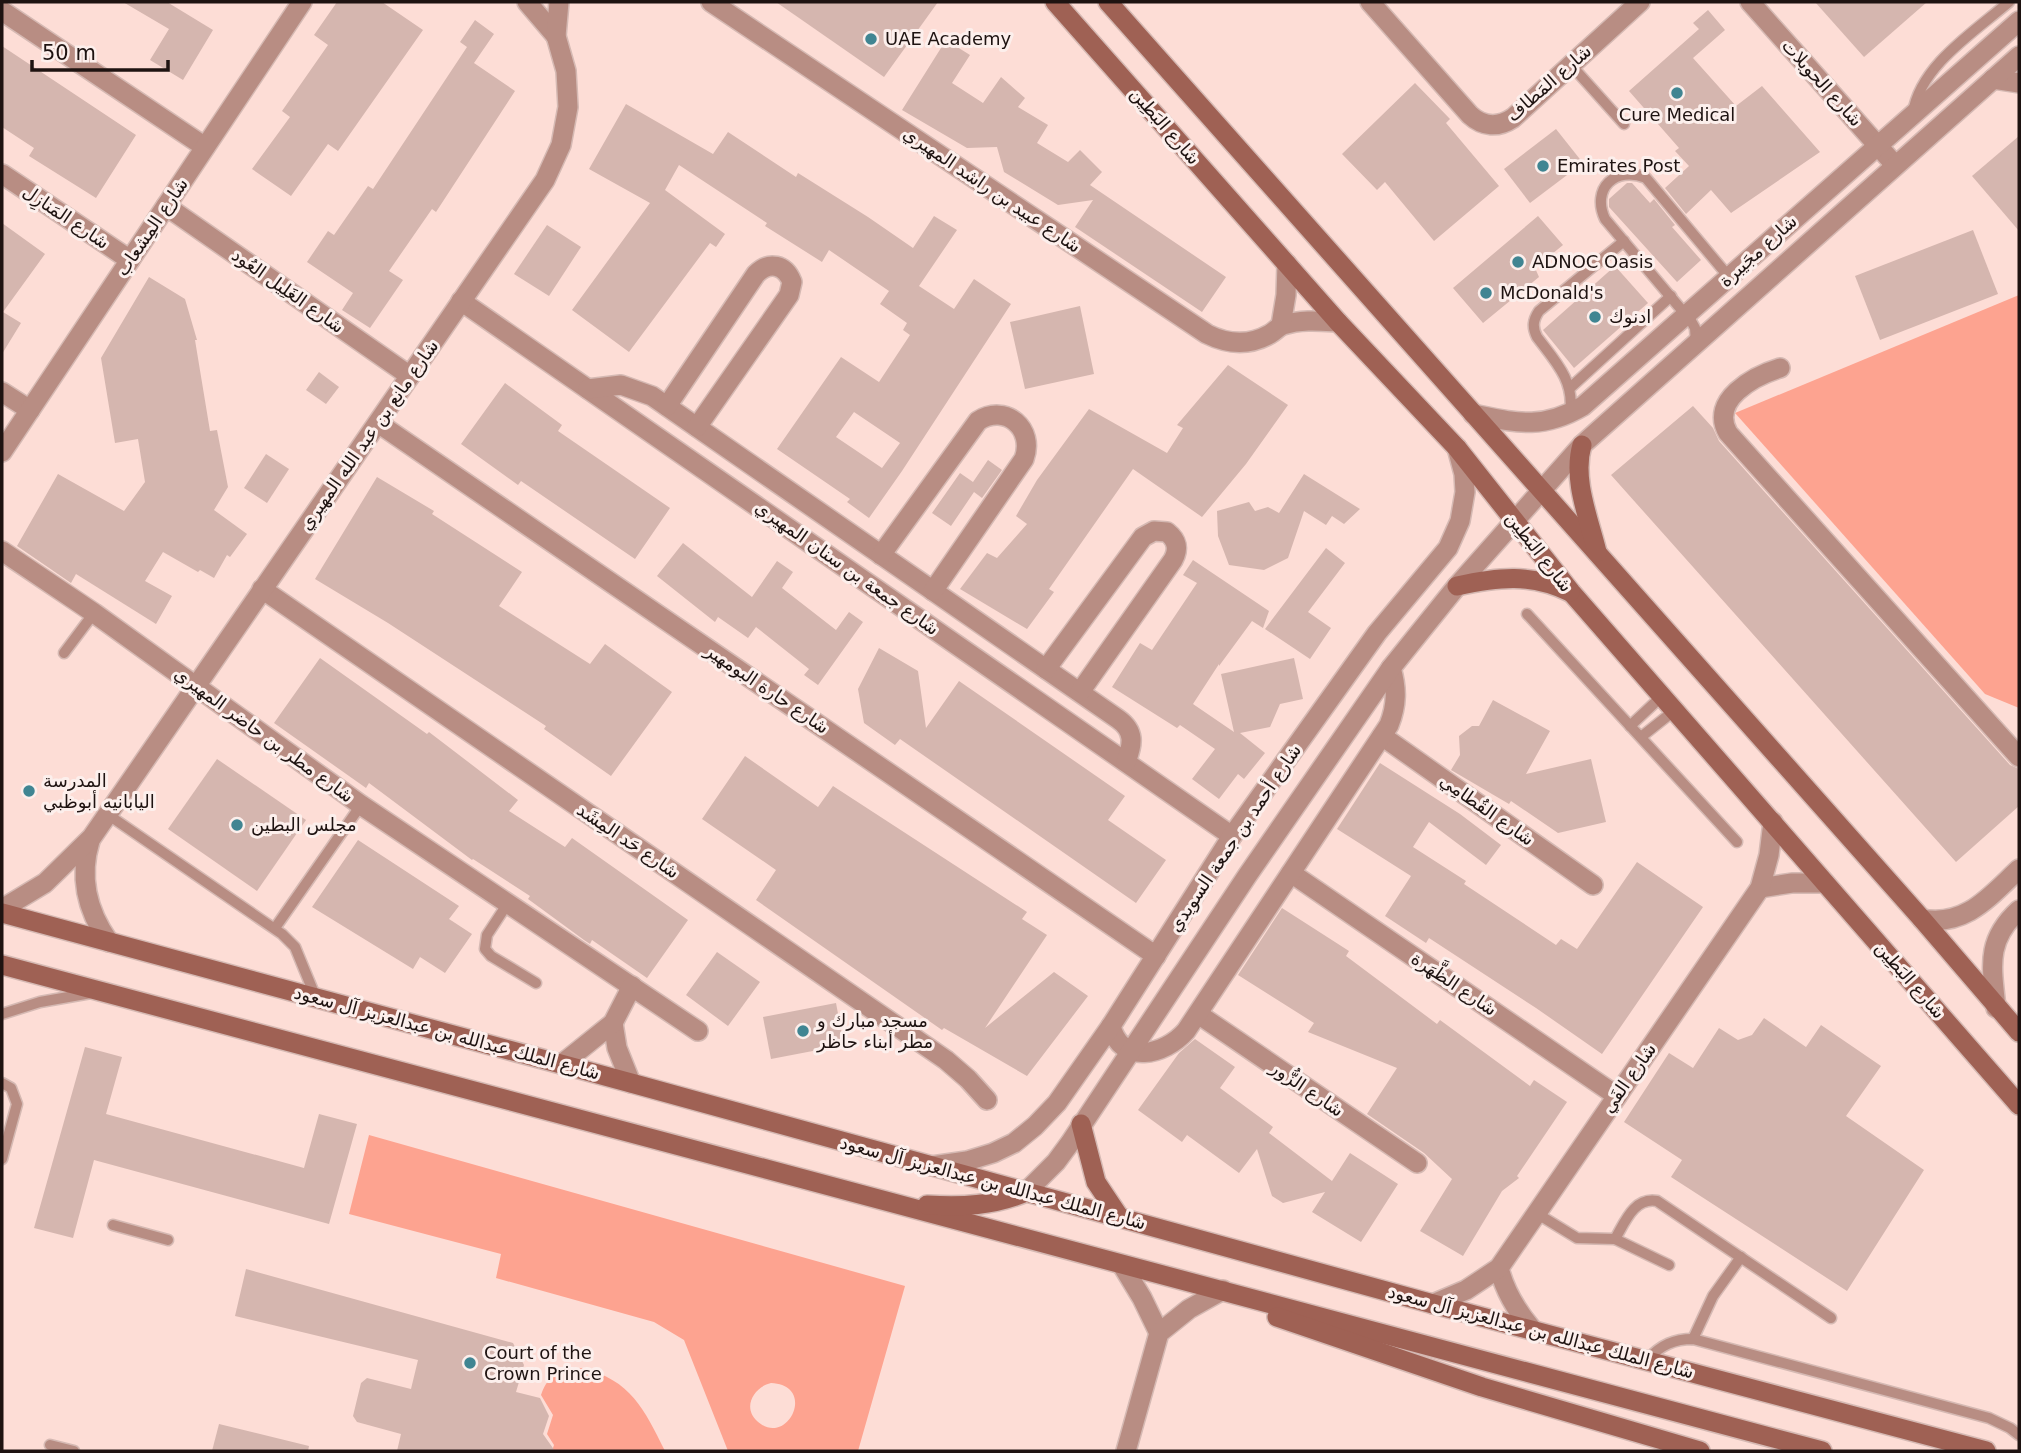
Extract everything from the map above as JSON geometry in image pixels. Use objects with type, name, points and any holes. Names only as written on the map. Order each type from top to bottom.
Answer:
[{"type":"main road","name":"شارع البَطِين","points":[[1055,2],[1338,323],[1457,448],[1571,592],[2019,1105]]},
{"type":"main road","points":[[1116,5],[1472,414],[1922,919],[2019,1032]]},
{"type":"main road","points":[[1582,445],[1580,479],[1597,553]]},
{"type":"main road","points":[[1455,587],[1498,577],[1520,577],[1542,581],[1571,592]]},
{"type":"main road","name":"شارع الملك عبدالله بن عبدالعزيز آل سعود","points":[[2,911],[1433,1304],[1986,1451]]},
{"type":"main road","points":[[2,965],[1822,1451]]},
{"type":"main road","points":[[1082,1124],[1087,1155],[1096,1182],[1120,1218]]},
{"type":"main road","points":[[888,1202],[982,1205],[1026,1192]]},
{"type":"main road","points":[[1223,1290],[1283,1319],[1482,1387],[1700,1451]]},
{"type":"street","name":"شارع المِشعاب","points":[[2,453],[302,2]]},
{"type":"street","name":"شارع مانع بن عبد الله المهيري","points":[[2,911],[46,883],[92,837],[545,180],[561,145],[568,107],[568,89],[556,36],[527,2]]},
{"type":"street","name":"شارع مانع بن عبد الله المهيري","points":[[556,36],[559,2]]},
{"type":"street","name":"شارع عبيد بن راشد المهيري","points":[[710,2],[1207,334],[1228,342],[1251,341],[1272,333],[1281,326],[1310,321],[1338,323]]},
{"type":"street","name":"شارع المَطاف","points":[[1370,2],[1470,115],[1490,126],[1506,122],[1640,2]]},
{"type":"street","name":"شارع الحويلات","points":[[1750,2],[1895,165]]},
{"type":"street","points":[[2,11],[205,147]]},
{"type":"street","name":"شارع مجَيبرة","points":[[1472,414],[1528,424],[1544,423],[1570,413],[1592,398],[2019,21]]},
{"type":"street","name":"شارع مجَيبرة","points":[[1514,520],[1582,445],[2019,56]]},
{"type":"street","points":[[1993,79],[2019,83]]},
{"type":"street","name":"شارع المَنازِل","points":[[2,174],[130,260]]},
{"type":"street","name":"شارع الغَلِيل العُود","points":[[166,206],[410,376]]},
{"type":"street","points":[[1281,326],[1287,264]]},
{"type":"street","points":[[667,406],[756,274],[766,266],[785,270],[792,282],[789,295],[697,427]]},
{"type":"street","name":"شارع جمعة بن سنان المهيري","points":[[461,301],[1232,836]]},
{"type":"street","points":[[1780,368],[1755,378],[1728,401],[1723,420],[1728,433],[2019,757]]},
{"type":"street","points":[[589,389],[610,384],[632,387],[652,396],[1080,692],[1126,726],[1133,741],[1126,762]]},
{"type":"street","points":[[2,392],[30,411]]},
{"type":"street","name":"شارع جمعة بن سنان المهيري","points":[[881,555],[978,421],[985,417],[1001,415],[1016,421],[1026,435],[1027,451],[1024,459],[933,591]]},
{"type":"street","name":"شارع حارة البومهير","points":[[378,423],[1156,956]]},
{"type":"street","name":"شارع أحمد بن جمعة السويدي","points":[[932,1166],[967,1161],[1014,1143],[1035,1126],[1056,1103],[1111,1026],[1232,836],[1377,633],[1456,534],[1463,510],[1464,474],[1457,448]]},
{"type":"street","name":"شارع أحمد بن جمعة السويدي","points":[[1026,1192],[1056,1162],[1247,876],[1391,668],[1455,587],[1514,520]]},
{"type":"street","points":[[1046,669],[1143,537],[1154,530],[1167,532],[1175,542],[1176,554],[1173,561],[1080,692]]},
{"type":"street","name":"شارع مطر بن حاضر المهيري","points":[[2,551],[94,613],[361,805],[698,1031]]},
{"type":"street","points":[[1432,565],[1450,576],[1455,587]]},
{"type":"street","name":"شارع حَد المِشَد","points":[[262,589],[946,1060],[968,1079],[986,1101]]},
{"type":"street","points":[[1111,1026],[1115,1038],[1130,1051],[1151,1052],[1179,1039],[1389,725],[1396,703],[1391,668]]},
{"type":"street","name":"شارع القُطامِي","points":[[1382,736],[1593,885]]},
{"type":"street","name":"شارع الفَي","points":[[1433,1304],[1466,1290],[1499,1268],[1760,888],[1769,855],[1773,822]]},
{"type":"street","points":[[1232,836],[1242,849],[1247,876]]},
{"type":"street","name":"شارع مانع بن عبد الله المهيري","points":[[92,837],[85,864],[87,896],[94,918],[109,942]]},
{"type":"street","points":[[1922,919],[1942,921],[1962,917],[1980,906],[2019,869]]},
{"type":"street","name":"شارع الظَّهَرة","points":[[1291,873],[1617,1096]]},
{"type":"street","points":[[1760,888],[1792,883],[1825,883]]},
{"type":"street","points":[[1996,1008],[1992,969],[1994,947],[2003,927],[2019,910]]},
{"type":"street","points":[[562,1064],[613,1023],[632,986]]},
{"type":"street","name":"شارع الزُّور","points":[[1198,1014],[1417,1163]]},
{"type":"street","points":[[613,1023],[617,1048],[631,1083]]},
{"type":"street","points":[[1122,1265],[1159,1333]]},
{"type":"street","points":[[1499,1268],[1503,1286],[1511,1302],[1532,1329]]},
{"type":"street","points":[[1126,1451],[1159,1333],[1189,1309],[1223,1290]]},
{"type":"lane","points":[[1913,115],[1918,91],[1934,68],[2009,2]]},
{"type":"lane","points":[[1570,65],[1625,124]]},
{"type":"lane","points":[[1696,343],[1695,328],[1686,315],[1605,219],[1600,202],[1612,179],[1619,175],[1637,174],[1653,183],[1729,277]]},
{"type":"lane","points":[[1570,413],[1570,388],[1563,372],[1537,337],[1534,320],[1539,311],[1624,242]]},
{"type":"lane","points":[[1570,388],[1671,296]]},
{"type":"lane","points":[[64,653],[94,613]]},
{"type":"lane","points":[[1527,614],[1737,842]]},
{"type":"lane","points":[[1630,726],[1668,703]]},
{"type":"lane","points":[[1641,737],[1668,703]]},
{"type":"lane","points":[[275,928],[361,805]]},
{"type":"lane","points":[[107,814],[275,928],[295,947],[316,998]]},
{"type":"lane","points":[[508,903],[487,935],[485,949],[491,956],[536,984]]},
{"type":"lane","points":[[2,1014],[40,1002],[101,991]]},
{"type":"lane","points":[[2,1083],[15,1093],[17,1104],[2,1159]]},
{"type":"lane","points":[[1615,1239],[1638,1204],[1657,1200],[1831,1318]]},
{"type":"lane","points":[[1536,1213],[1577,1238],[1615,1239],[1669,1265]]},
{"type":"lane","points":[[113,1225],[168,1240]]},
{"type":"lane","points":[[1693,1339],[1713,1296],[1741,1256]]},
{"type":"lane","points":[[1648,1359],[1663,1346],[1683,1339],[1693,1339],[1989,1418],[2019,1435]]},
{"type":"lane","points":[[50,1445],[74,1451]]},
{"type":"shaded area","points":[[2019,295],[2019,708],[1985,694],[1735,413]]},
{"type":"shaded area","points":[[369,1135],[905,1286],[858,1451],[728,1451],[684,1340],[654,1322],[496,1278],[501,1254],[349,1214]],"holes":[[[771,1383],[785,1386],[793,1394],[795,1403],[787,1422],[778,1427],[768,1427],[757,1421],[750,1410],[755,1393]]]},
{"type":"shaded area","points":[[582,1368],[613,1380],[634,1398],[665,1451],[552,1451],[554,1445],[547,1434],[553,1415],[541,1395],[551,1377],[567,1370]]},
{"type":"building","points":[[123,2],[167,2],[213,30],[183,80],[150,60],[169,29]]},
{"type":"building","points":[[337,2],[382,2],[423,30],[338,151],[328,144],[291,196],[252,169],[290,117],[282,111],[328,45],[314,35]]},
{"type":"building","name":"UAE Academy","points":[[776,2],[938,2],[884,77]]},
{"type":"building","points":[[1815,2],[1927,2],[1864,57]]},
{"type":"building","points":[[1708,10],[1725,30],[1693,58],[1736,106],[1762,86],[1820,152],[1731,213],[1711,190],[1686,214],[1665,188],[1689,166],[1675,151],[1679,148],[1629,91],[1699,29],[1693,23]]},
{"type":"building","points":[[475,20],[494,34],[474,63],[515,91],[436,212],[432,209],[389,271],[403,280],[370,328],[342,310],[353,293],[307,262],[328,231],[334,235],[368,186],[373,189],[467,47],[460,42]]},
{"type":"building","points":[[946,40],[970,55],[952,83],[983,103],[1001,77],[1025,98],[1018,107],[1048,125],[1037,143],[1068,162],[1080,150],[1102,172],[1090,185],[1226,277],[1202,312],[1075,227],[1093,200],[1058,205],[1004,172],[997,147],[967,148],[902,110]]},
{"type":"building","points":[[2,46],[136,135],[96,198],[29,156],[34,148],[2,127]]},
{"type":"building","points":[[1415,83],[1450,119],[1446,123],[1499,186],[1434,241],[1385,182],[1377,190],[1342,154]]},
{"type":"building","points":[[626,104],[713,154],[728,132],[796,177],[798,173],[913,248],[934,216],[957,230],[919,286],[954,309],[974,279],[1011,304],[869,518],[847,502],[850,499],[777,449],[841,357],[879,382],[910,335],[903,330],[907,323],[880,304],[889,291],[829,250],[822,262],[765,226],[767,223],[679,165],[665,190],[725,234],[716,247],[710,243],[629,352],[572,310],[650,203],[589,169]],"holes":[[[854,412],[900,443],[882,468],[836,437]]]},
{"type":"building","name":"Emirates Post","points":[[1556,129],[1583,163],[1530,203],[1504,169]]},
{"type":"building","points":[[2019,136],[2019,231],[1972,176]]},
{"type":"building","points":[[1627,183],[1632,183],[1650,203],[1654,199],[1675,225],[1672,227],[1701,260],[1677,282],[1609,207],[1609,199]]},
{"type":"building","points":[[1538,216],[1563,245],[1535,268],[1539,277],[1483,323],[1453,288]]},
{"type":"building","points":[[2,223],[45,254],[3,312],[21,323],[2,354]]},
{"type":"building","points":[[547,225],[581,247],[549,296],[514,274]]},
{"type":"building","points":[[1973,230],[1998,294],[1880,340],[1855,276]]},
{"type":"building","name":"ادنوك","points":[[1615,266],[1648,303],[1574,368],[1543,330]]},
{"type":"building","points":[[149,277],[185,299],[197,340],[210,431],[217,430],[228,487],[214,510],[247,534],[230,557],[227,555],[214,578],[163,552],[145,581],[172,596],[156,624],[76,574],[71,583],[17,546],[58,474],[124,511],[145,482],[138,439],[115,443],[101,358]]},
{"type":"building","points":[[1080,306],[1094,374],[1025,389],[1010,322]]},
{"type":"building","points":[[1228,365],[1288,405],[1246,464],[1202,517],[1133,469],[1049,589],[1054,592],[1027,629],[960,589],[987,553],[997,558],[1027,524],[1016,516],[1037,480],[1089,409],[1167,453],[1183,428],[1177,425]]},
{"type":"building","points":[[319,372],[339,387],[326,404],[306,390]]},
{"type":"building","points":[[505,383],[562,425],[558,431],[670,508],[635,559],[521,481],[518,485],[461,444]]},
{"type":"building","points":[[1693,406],[1713,428],[1719,441],[2010,765],[2019,769],[2019,806],[1956,862],[1611,475]]},
{"type":"building","points":[[266,454],[289,469],[267,503],[244,488]]},
{"type":"building","points":[[988,460],[1002,470],[982,498],[974,492],[951,526],[932,513],[960,473],[973,482]]},
{"type":"building","points":[[1304,474],[1360,509],[1344,524],[1332,516],[1326,525],[1304,511],[1288,558],[1264,570],[1229,565],[1218,536],[1217,511],[1249,502],[1255,511],[1268,507],[1279,513]]},
{"type":"building","points":[[377,477],[434,511],[432,514],[522,572],[499,606],[590,664],[605,644],[672,692],[611,776],[544,729],[546,726],[315,579]]},
{"type":"building","points":[[683,543],[752,597],[777,561],[793,572],[782,588],[836,630],[849,612],[863,622],[818,685],[804,675],[809,669],[756,627],[748,638],[718,617],[715,622],[657,576]]},
{"type":"building","points":[[1326,548],[1345,563],[1308,612],[1331,628],[1310,659],[1265,629]]},
{"type":"building","points":[[1193,560],[1269,611],[1263,628],[1252,621],[1193,704],[1234,732],[1221,674],[1294,658],[1303,699],[1280,704],[1270,727],[1240,733],[1265,753],[1244,779],[1238,774],[1219,799],[1192,779],[1215,749],[1180,725],[1177,728],[1112,687],[1140,643],[1152,650],[1197,583],[1183,575]]},
{"type":"building","points":[[879,648],[918,671],[926,728],[959,681],[1125,796],[1108,820],[1166,860],[1136,903],[900,739],[895,745],[864,723],[858,689]]},
{"type":"building","points":[[320,658],[427,734],[429,732],[518,800],[509,811],[565,847],[572,838],[688,920],[647,978],[592,940],[590,944],[584,940],[528,899],[530,896],[472,860],[369,783],[366,788],[274,723]]},
{"type":"building","points":[[1493,700],[1550,731],[1526,774],[1591,759],[1606,822],[1558,833],[1511,801],[1509,804],[1451,770],[1460,755],[1459,736],[1472,726],[1479,726]]},
{"type":"building","points":[[745,756],[818,807],[833,786],[1027,912],[1022,919],[1047,935],[985,1028],[1054,972],[1088,996],[1027,1076],[944,1028],[942,1030],[756,900],[776,870],[702,819]]},
{"type":"building","name":"مجلس البطين","points":[[217,759],[306,820],[257,891],[168,829]]},
{"type":"building","points":[[1380,763],[1460,814],[1501,845],[1486,865],[1429,822],[1413,847],[1556,945],[1561,939],[1577,949],[1637,862],[1703,907],[1602,1054],[1429,938],[1426,943],[1385,916],[1411,876],[1337,829]]},
{"type":"building","points":[[358,840],[459,906],[449,919],[472,934],[445,973],[420,957],[413,969],[312,907]]},
{"type":"building","points":[[1282,908],[1349,951],[1346,956],[1437,1024],[1440,1020],[1530,1086],[1534,1080],[1567,1102],[1517,1176],[1519,1178],[1502,1191],[1463,1256],[1420,1231],[1452,1179],[1424,1153],[1367,1114],[1397,1068],[1308,1032],[1314,1023],[1238,975]]},
{"type":"building","points":[[717,952],[760,982],[728,1026],[686,995]]},
{"type":"building","name":"مسجد مبارك و مطر أبناء حاظر","points":[[836,1003],[844,1045],[771,1059],[763,1017]]},
{"type":"building","points":[[1764,1018],[1806,1047],[1821,1025],[1881,1066],[1846,1116],[1924,1170],[1847,1291],[1671,1177],[1682,1160],[1624,1122],[1669,1053],[1693,1068],[1719,1028],[1738,1040],[1752,1035]]},
{"type":"building","points":[[1195,1039],[1235,1067],[1220,1088],[1273,1127],[1269,1133],[1332,1181],[1350,1153],[1398,1184],[1361,1242],[1312,1212],[1325,1192],[1283,1203],[1272,1196],[1257,1149],[1239,1173],[1187,1135],[1182,1142],[1138,1110],[1179,1053]]},
{"type":"building","points":[[85,1047],[122,1057],[106,1114],[304,1168],[319,1114],[357,1124],[329,1224],[94,1160],[73,1238],[34,1228]]},
{"type":"building","name":"Court of the Crown Prince","points":[[246,1269],[513,1343],[524,1365],[516,1392],[540,1398],[549,1416],[543,1434],[555,1451],[397,1451],[401,1434],[357,1422],[353,1416],[361,1383],[367,1378],[411,1389],[418,1360],[235,1316]]},
{"type":"building","points":[[219,1424],[309,1446],[308,1451],[212,1451]]},
{"type":"place","name":"UAE Academy","points":[[871,39]]},
{"type":"place","name":"Cure Medical","points":[[1677,93]]},
{"type":"place","name":"Emirates Post","points":[[1543,166]]},
{"type":"place","name":"ADNOC Oasis","points":[[1518,262]]},
{"type":"place","name":"McDonald's","points":[[1486,293]]},
{"type":"place","name":"ادنوك","points":[[1595,317]]},
{"type":"place","name":"المدرسة اليابانيه أبوظبي","points":[[29,791]]},
{"type":"place","name":"مجلس البطين","points":[[237,825]]},
{"type":"place","name":"مسجد مبارك و مطر أبناء حاظر","points":[[803,1031]]},
{"type":"place","name":"Court of the Crown Prince","points":[[470,1363]]}]
